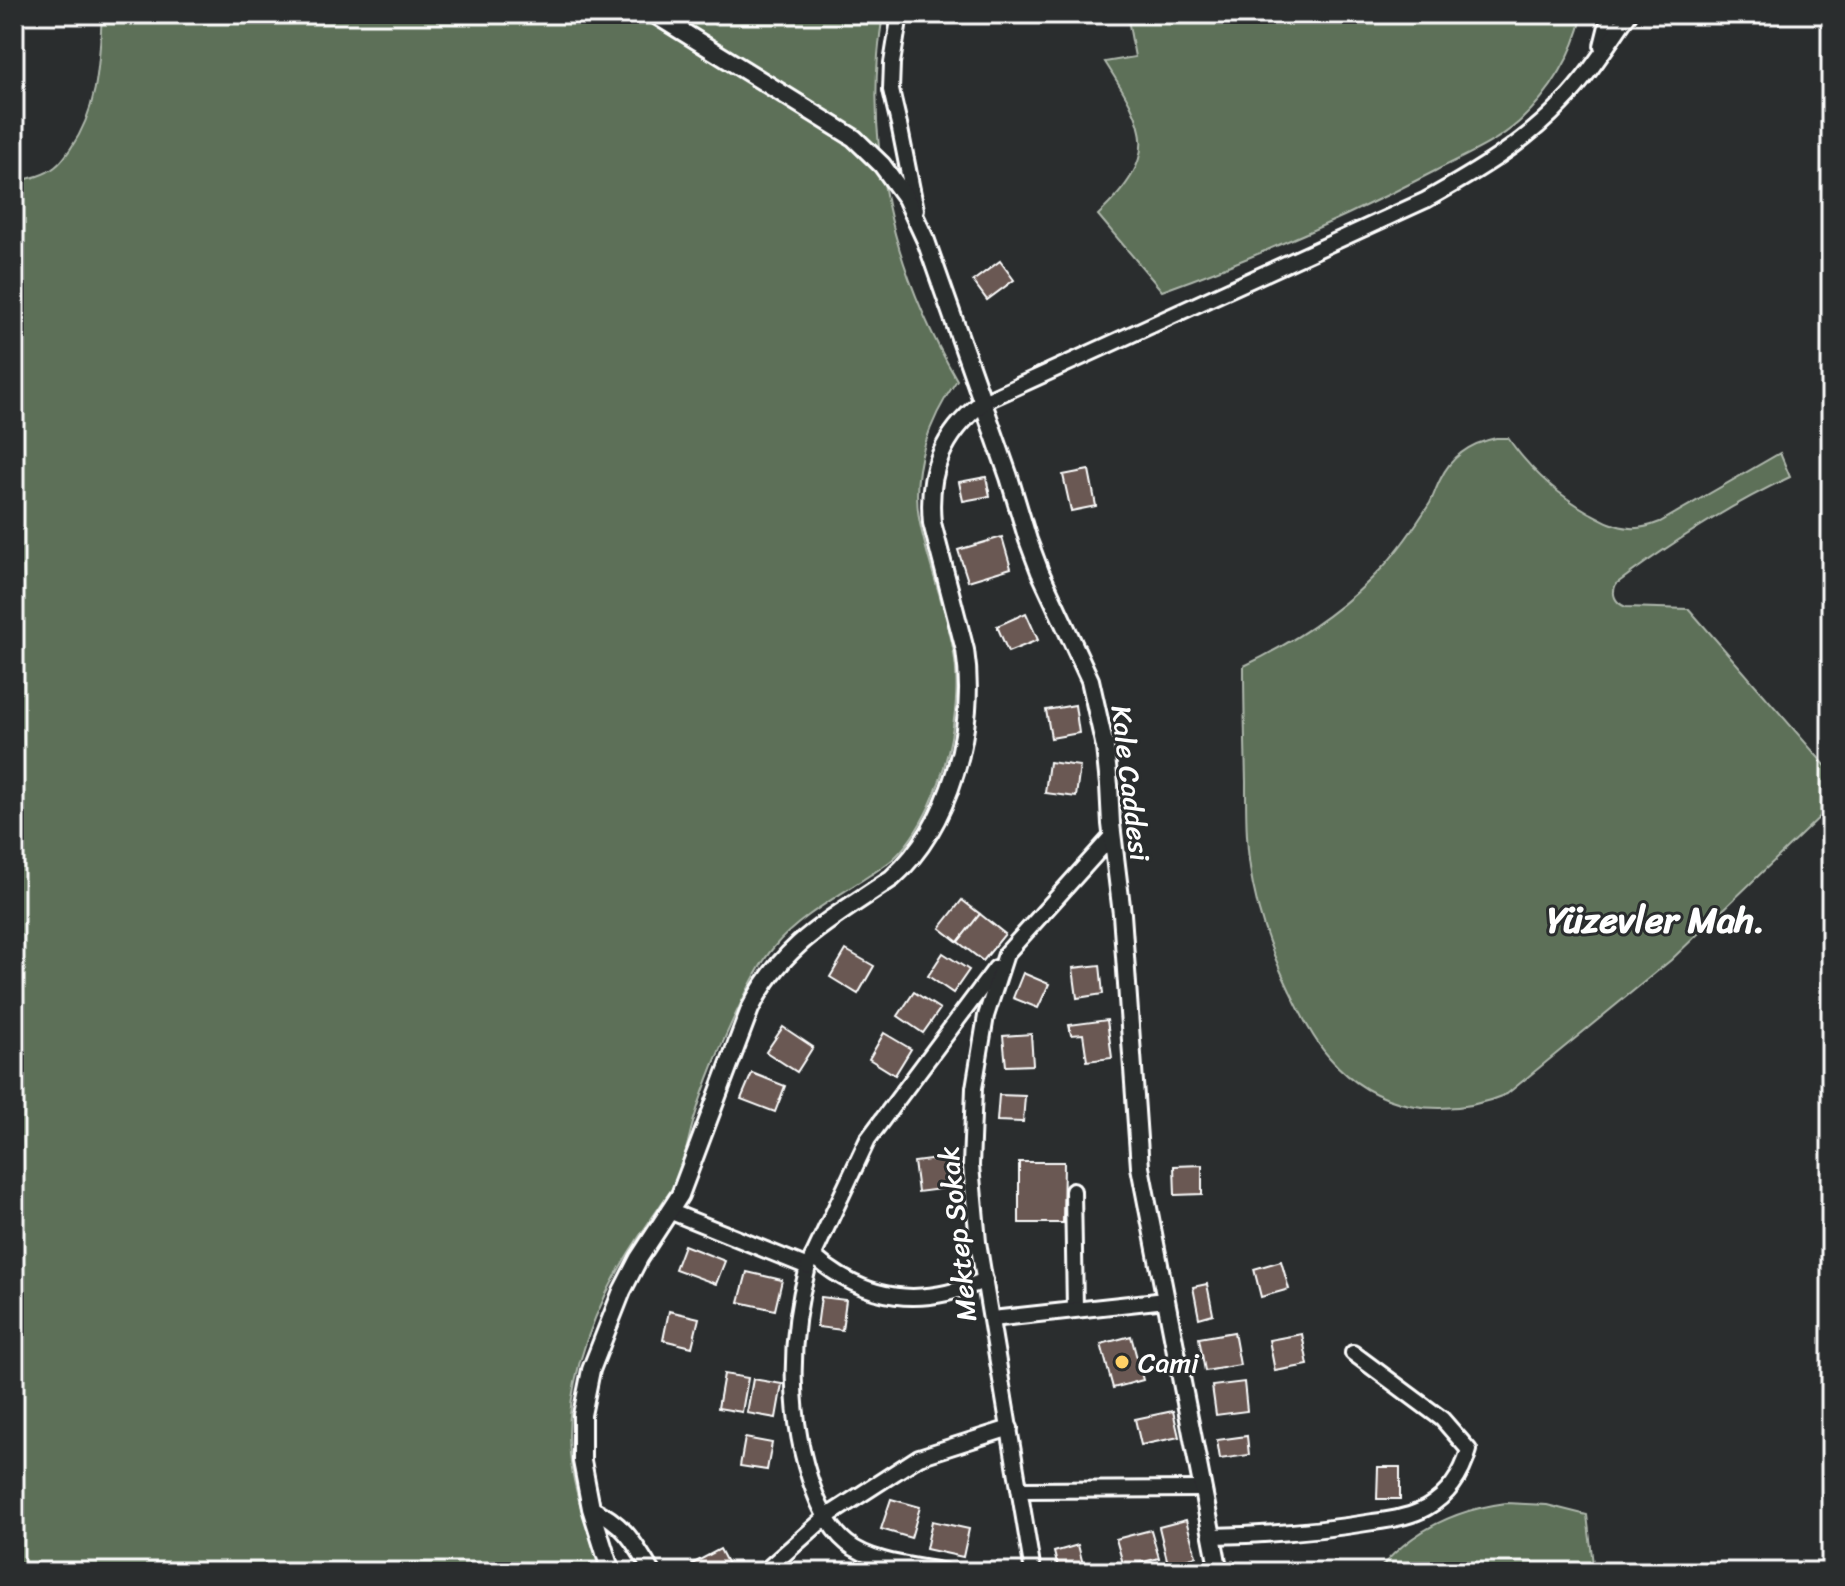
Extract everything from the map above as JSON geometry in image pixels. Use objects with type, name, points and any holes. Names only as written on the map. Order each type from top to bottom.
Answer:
[{"type":"street","name":"Kale Caddesi","points":[[654,14],[854,138],[895,181],[917,219],[1040,572],[1090,680],[1105,747],[1122,914],[1140,1167],[1219,1572]]},
{"type":"street","points":[[900,14],[891,90],[917,219]]},
{"type":"street","points":[[1600,54],[1610,14]]},
{"type":"street","points":[[611,1572],[591,1508],[581,1438],[591,1370],[622,1291],[639,1258],[680,1195],[750,1009],[770,975],[800,942],[903,868],[921,847],[940,812],[954,775],[966,721],[968,670],[932,523],[931,487],[935,469],[949,438],[983,402],[1454,185],[1545,120],[1576,87],[1629,14]]},
{"type":"street","name":"Mektep Sokak","points":[[1033,1572],[978,1242],[971,1140],[974,1088],[986,1016],[1006,954],[1112,836]]},
{"type":"street","points":[[946,1572],[860,1552],[839,1536],[826,1517],[809,1478],[797,1419],[795,1368],[799,1299],[810,1262],[868,1139],[1006,954]]},
{"type":"street","points":[[1073,1191],[1075,1309]]},
{"type":"street","points":[[669,1211],[810,1262],[867,1289],[894,1296],[912,1298],[950,1294],[985,1280]]},
{"type":"street","points":[[992,1319],[1166,1300]]},
{"type":"street","points":[[1212,1536],[1301,1533],[1401,1517],[1424,1510],[1453,1485],[1469,1450],[1442,1419],[1353,1353]]},
{"type":"street","points":[[764,1572],[826,1517],[919,1457],[1010,1428]]},
{"type":"street","points":[[1020,1490],[1203,1489]]},
{"type":"street","points":[[591,1508],[611,1518],[629,1535],[652,1572]]},
{"type":"green space","points":[[102,14],[697,14],[716,25],[717,14],[883,14],[877,62],[877,110],[880,157],[888,204],[915,294],[957,380],[938,412],[924,446],[917,500],[922,534],[956,667],[953,728],[930,805],[903,848],[887,864],[795,926],[762,963],[712,1069],[677,1181],[627,1255],[596,1315],[574,1388],[569,1438],[576,1491],[602,1572],[14,1572],[14,182],[41,175],[55,167],[80,132],[96,83]]},
{"type":"green space","points":[[1127,14],[1583,14],[1567,59],[1550,86],[1519,122],[1499,137],[1335,220],[1162,291],[1098,215],[1132,175],[1139,158],[1141,141],[1138,124],[1120,85],[1105,62],[1135,57]]},
{"type":"green space","points":[[1508,438],[1525,461],[1566,498],[1609,523],[1630,528],[1660,522],[1780,453],[1790,477],[1744,500],[1679,540],[1616,584],[1614,595],[1626,607],[1689,609],[1831,772],[1831,806],[1671,960],[1507,1094],[1459,1107],[1412,1106],[1367,1089],[1329,1057],[1307,1024],[1272,951],[1259,912],[1249,859],[1244,666],[1300,635],[1352,597],[1383,567],[1408,536],[1456,457],[1478,443]]},
{"type":"green space","points":[[1506,1503],[1547,1505],[1587,1515],[1594,1572],[1377,1572],[1404,1545],[1434,1525],[1469,1511]]},
{"type":"building","points":[[1000,261],[1014,280],[987,300],[973,281]]},
{"type":"building","points":[[1089,470],[1096,506],[1071,511],[1063,475]]},
{"type":"building","points":[[986,477],[990,496],[963,501],[959,482]]},
{"type":"building","points":[[1002,537],[1011,568],[968,581],[958,550]]},
{"type":"building","points":[[1026,613],[1038,640],[1008,652],[997,626]]},
{"type":"building","points":[[1075,705],[1079,733],[1051,738],[1046,710]]},
{"type":"building","points":[[1049,762],[1080,766],[1076,797],[1045,793]]},
{"type":"building","points":[[962,900],[980,914],[958,942],[940,928]]},
{"type":"building","points":[[980,914],[1005,934],[983,961],[958,942]]},
{"type":"building","points":[[846,950],[874,966],[858,994],[830,977]]},
{"type":"building","points":[[943,953],[969,970],[953,993],[928,976]]},
{"type":"building","points":[[1100,965],[1103,994],[1077,998],[1073,968]]},
{"type":"building","points":[[1023,973],[1049,984],[1038,1008],[1013,998]]},
{"type":"building","points":[[914,992],[940,1009],[923,1033],[898,1016]]},
{"type":"building","points":[[1107,1020],[1112,1058],[1087,1061],[1083,1034],[1071,1035],[1069,1025]]},
{"type":"building","points":[[783,1027],[813,1047],[797,1072],[766,1052]]},
{"type":"building","points":[[884,1033],[911,1049],[895,1075],[869,1059]]},
{"type":"building","points":[[1031,1034],[1033,1065],[1006,1066],[1003,1036]]},
{"type":"building","points":[[752,1073],[785,1086],[775,1112],[741,1099]]},
{"type":"building","points":[[999,1095],[1025,1096],[1023,1122],[997,1121]]},
{"type":"building","points":[[945,1158],[949,1188],[918,1192],[914,1162]]},
{"type":"building","points":[[1019,1162],[1064,1162],[1063,1223],[1019,1223]]},
{"type":"building","points":[[1202,1165],[1202,1194],[1175,1195],[1174,1166]]},
{"type":"building","points":[[684,1245],[725,1261],[716,1284],[675,1269]]},
{"type":"building","points":[[1281,1261],[1289,1289],[1261,1297],[1254,1269]]},
{"type":"building","points":[[747,1272],[782,1280],[775,1310],[739,1302]]},
{"type":"building","points":[[1207,1284],[1213,1314],[1199,1318],[1193,1287]]},
{"type":"building","points":[[821,1297],[846,1300],[842,1330],[817,1327]]},
{"type":"building","points":[[669,1311],[699,1318],[692,1347],[663,1340]]},
{"type":"building","points":[[1234,1332],[1240,1365],[1205,1371],[1199,1338]]},
{"type":"building","points":[[1302,1334],[1308,1365],[1275,1371],[1269,1340]]},
{"type":"building","name":"Cami","points":[[1131,1336],[1143,1380],[1113,1388],[1101,1344]]},
{"type":"building","points":[[724,1374],[748,1378],[742,1412],[718,1408]]},
{"type":"building","points":[[753,1379],[782,1384],[776,1418],[747,1413]]},
{"type":"building","points":[[1244,1382],[1247,1411],[1216,1415],[1212,1386]]},
{"type":"building","points":[[1173,1411],[1179,1437],[1141,1445],[1135,1419]]},
{"type":"building","points":[[1247,1436],[1249,1455],[1220,1459],[1217,1440]]},
{"type":"building","points":[[745,1438],[772,1443],[767,1470],[740,1466]]},
{"type":"building","points":[[1378,1467],[1400,1467],[1400,1499],[1377,1499]]},
{"type":"building","points":[[891,1499],[920,1507],[911,1538],[881,1529]]},
{"type":"building","points":[[1186,1520],[1196,1556],[1168,1564],[1159,1527]]},
{"type":"building","points":[[932,1521],[969,1529],[963,1557],[926,1549]]},
{"type":"building","points":[[1151,1530],[1159,1558],[1124,1567],[1116,1539]]},
{"type":"building","points":[[1078,1545],[1085,1572],[1059,1572],[1054,1552]]},
{"type":"building","points":[[720,1549],[732,1572],[696,1572],[692,1564]]},
{"type":"place","name":"Cami","points":[[1122,1362]]},
{"type":"district","name":"Yüzevler Mah.","points":[[1656,919]]}]
